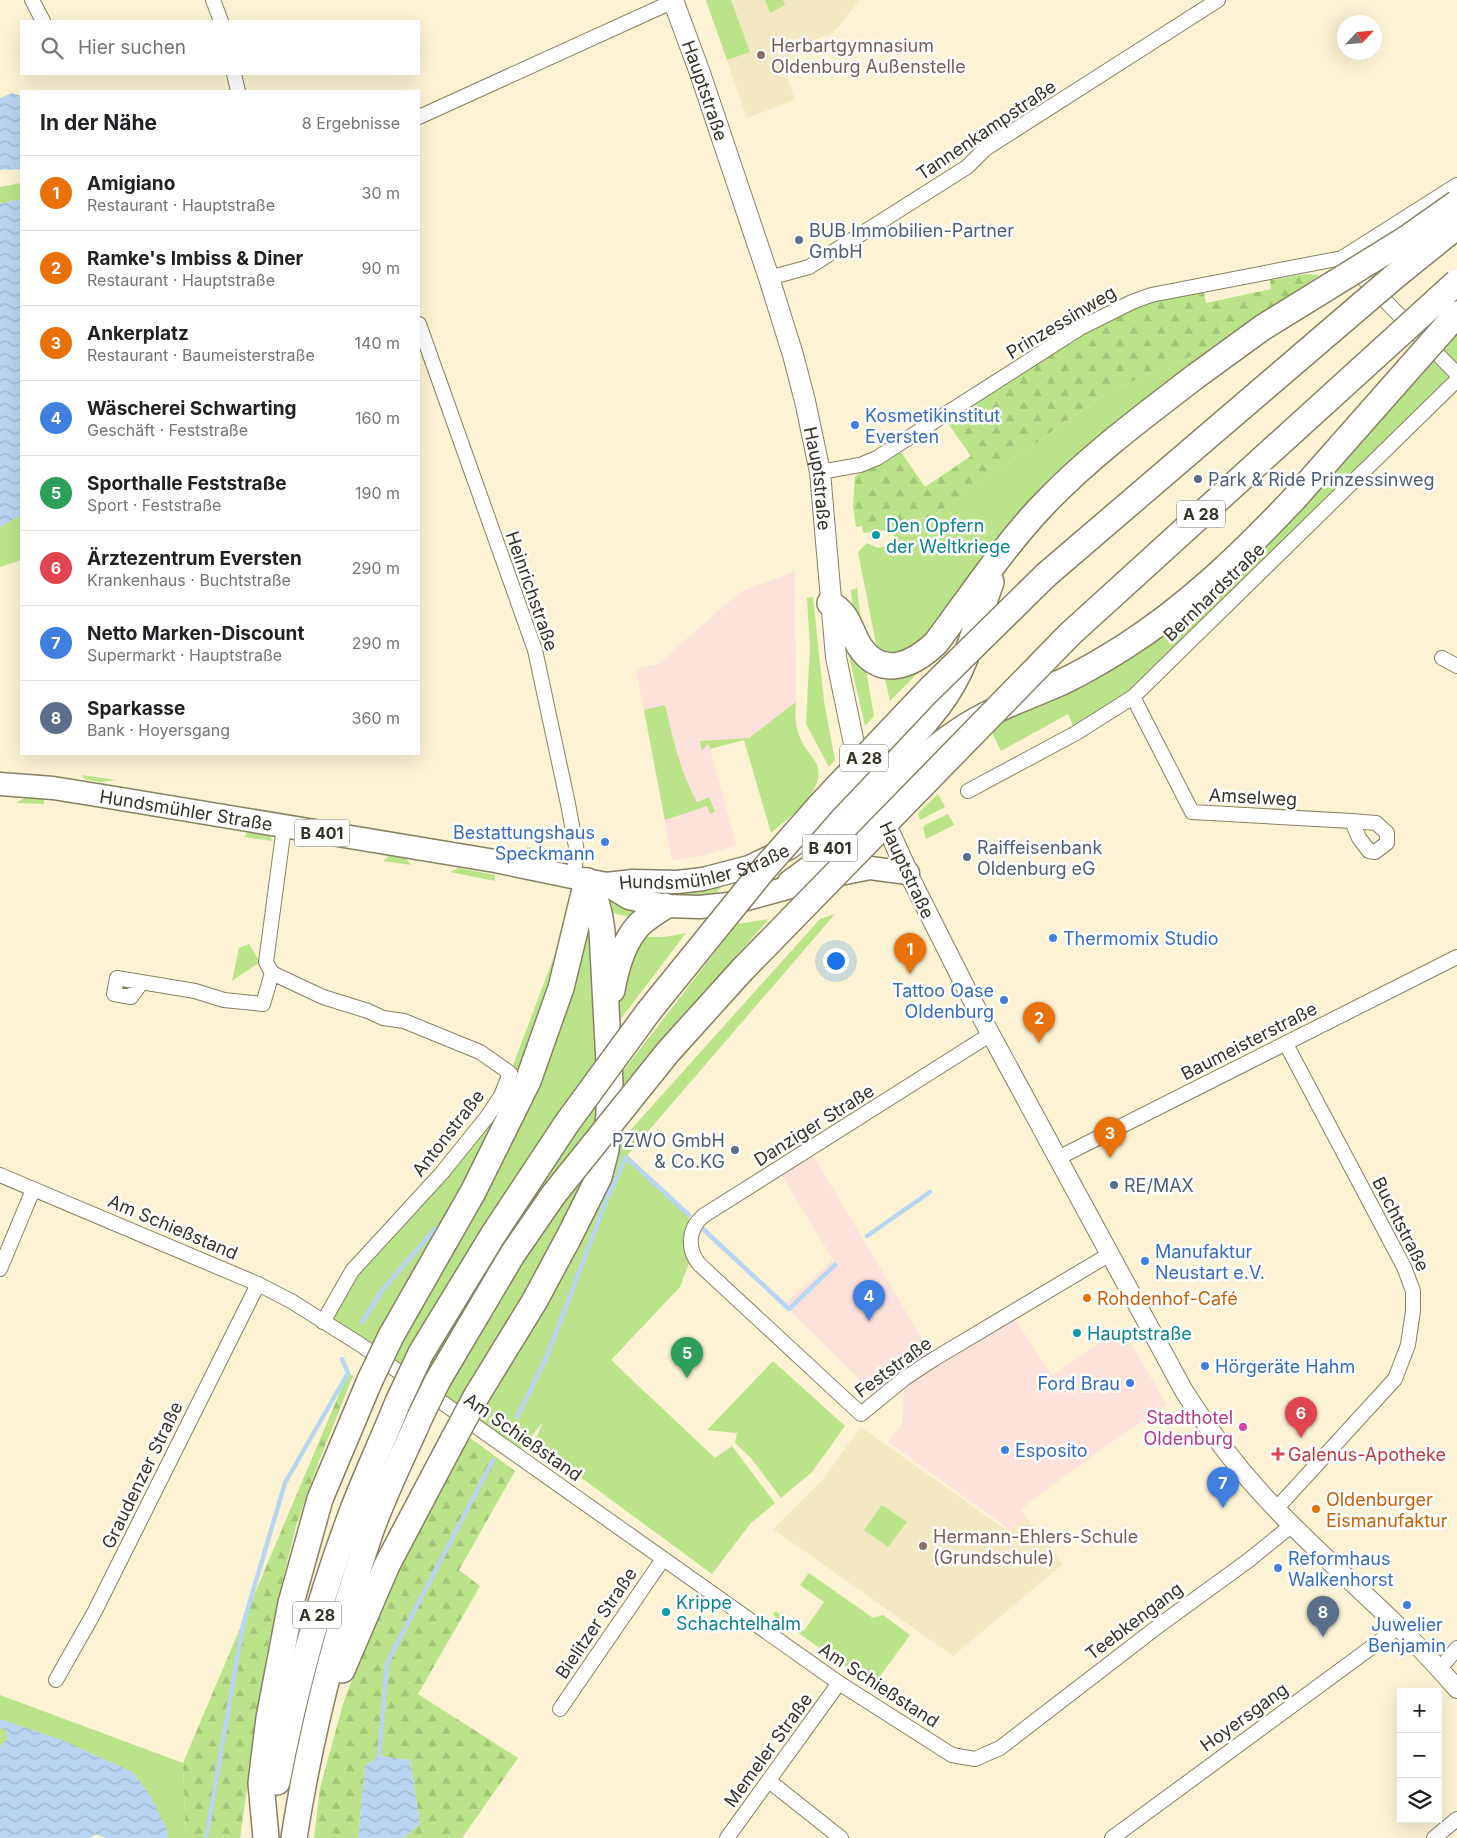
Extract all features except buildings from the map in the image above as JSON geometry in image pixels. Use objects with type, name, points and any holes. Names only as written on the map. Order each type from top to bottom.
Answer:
[{"type":"highway","points":[[830,603],[844,616],[862,650],[872,659],[888,666],[905,664],[923,655],[936,643],[1026,524],[1073,477],[1125,431],[1262,328],[1406,239],[1457,203]]},
{"type":"highway","name":"A 28","points":[[267,1838],[288,1722],[316,1618],[354,1507],[398,1402],[421,1353],[492,1235],[568,1123],[655,1004],[764,870],[823,802],[920,699],[1046,575],[1395,276],[1457,226]]},
{"type":"highway","name":"A 28","points":[[294,1838],[313,1731],[341,1627],[370,1534],[420,1417],[438,1380],[512,1255],[554,1194],[668,1052],[742,970],[1070,634],[1457,282]]},
{"type":"highway","points":[[871,792],[956,732],[996,710],[1063,681],[1124,647],[1161,622],[1194,596],[1252,544],[1457,314]]},
{"type":"highway","points":[[871,792],[910,738],[940,704],[959,674],[972,642],[984,600],[1001,556]]},
{"type":"highway","points":[[313,1731],[358,1634],[387,1565],[477,1395],[534,1302],[599,1177],[606,1150],[609,1113],[607,1015],[600,916],[589,881]]},
{"type":"highway","points":[[267,1838],[261,1783],[270,1718],[291,1603],[320,1499],[390,1336],[473,1192],[528,1082],[561,988],[589,881]]},
{"type":"highway","points":[[607,1015],[614,979],[630,937],[640,924],[665,906]]},
{"type":"main road","name":"Hauptstraße","points":[[674,1],[720,131],[798,374],[820,472],[830,603],[836,656],[846,708],[853,738],[871,792],[908,873]]},
{"type":"main road","name":"Hundsmühler Straße","points":[[0,784],[53,788],[495,861],[589,881],[629,898],[665,906],[700,907],[728,904],[780,889],[870,868],[908,873]]},
{"type":"main road","name":"Hundsmühler Straße","points":[[589,881],[677,882],[703,879],[749,867],[789,848],[830,818],[871,792]]},
{"type":"main road","name":"Hundsmühler Straße","points":[[780,889],[812,865],[871,792]]},
{"type":"street","points":[[32,0],[42,20]]},
{"type":"street","points":[[214,0],[221,20]]},
{"type":"street","name":"Tannenkampstraße","points":[[768,278],[809,267],[966,167],[985,149],[1218,0]]},
{"type":"street","points":[[420,117],[674,1]]},
{"type":"street","points":[[234,75],[238,90]]},
{"type":"street","name":"Prinzessinweg","points":[[820,472],[860,465],[877,458],[1080,328],[1132,302],[1151,295],[1342,258],[1457,185]]},
{"type":"street","points":[[1342,258],[1457,374]]},
{"type":"street","name":"Heinrichstraße","points":[[420,327],[535,650],[577,852],[589,881]]},
{"type":"street","name":"Bernhardstraße","points":[[968,791],[1076,733],[1133,697],[1457,380]]},
{"type":"street","points":[[1442,658],[1457,666]]},
{"type":"street","name":"Amselweg","points":[[1133,697],[1192,812],[1352,821]]},
{"type":"street","points":[[142,982],[195,991],[224,1000],[263,1004],[272,973],[266,962],[284,826]]},
{"type":"street","name":"Hauptstraße","points":[[908,873],[991,1034],[1184,1391],[1204,1423],[1276,1509],[1440,1668],[1457,1689]]},
{"type":"street","name":"Baumeisterstraße","points":[[1058,1158],[1457,957]]},
{"type":"street","name":"Antonstraße","points":[[272,973],[323,997],[368,1011],[383,1018],[404,1021],[480,1052],[510,1074],[500,1096],[487,1117],[441,1174],[352,1271],[323,1322]]},
{"type":"street","name":"Danziger Straße","points":[[695,1260],[690,1243],[695,1223],[703,1216],[991,1034]]},
{"type":"street","name":"Buchtstraße","points":[[1276,1509],[1395,1379],[1408,1345],[1413,1311],[1413,1291],[1404,1268],[1286,1044]]},
{"type":"street","name":"Am Schießstand","points":[[0,1175],[258,1284],[292,1301],[361,1345],[839,1683],[952,1755],[976,1759],[1000,1748]]},
{"type":"street","points":[[0,1269],[33,1190]]},
{"type":"street","name":"Feststraße","points":[[695,1260],[861,1414],[905,1378],[1110,1254]]},
{"type":"street","name":"Graudenzer Straße","points":[[56,1680],[94,1613],[258,1284]]},
{"type":"street","name":"Teebkengang","points":[[1000,1748],[1161,1624],[1249,1560],[1292,1525]]},
{"type":"street","name":"Bielitzer Straße","points":[[560,1708],[663,1559]]},
{"type":"street","name":"Hoyersgang","points":[[1112,1838],[1398,1627]]},
{"type":"street","points":[[1440,1668],[1457,1648]]},
{"type":"street","name":"Memeler Straße","points":[[727,1838],[839,1683]]},
{"type":"street","points":[[769,1781],[841,1838]]},
{"type":"street","points":[[1434,1838],[1457,1819]]},
{"type":"shaded area","name":"Herbartgymnasium Oldenburg Außenstelle","points":[[706,0],[860,0],[834,32],[808,43],[811,50],[781,61],[795,100],[747,118]]},
{"type":"shaded area","points":[[795,571],[796,702],[749,738],[710,749],[737,846],[702,856],[672,860],[636,669],[658,664],[740,592]]},
{"type":"shaded area","points":[[810,1150],[934,1359],[1009,1310],[1052,1376],[1121,1327],[1167,1405],[1103,1448],[1021,1509],[1027,1518],[1010,1530],[888,1442],[902,1424],[905,1378],[878,1398],[784,1305],[833,1259],[778,1170]]},
{"type":"shaded area","name":"Hermann-Ehlers-Schule (Grundschule)","points":[[861,1427],[1009,1532],[1027,1518],[1063,1564],[953,1656],[773,1529],[823,1479]]},
{"type":"green space","points":[[706,0],[731,0],[750,52],[727,60]]},
{"type":"green space","points":[[765,0],[783,0],[785,5],[770,13]]},
{"type":"green space","points":[[20,183],[20,199],[0,204],[0,187]]},
{"type":"green space","points":[[1305,274],[1320,275],[1212,347],[1106,393],[932,517],[894,522],[894,529],[863,533],[862,526],[856,527],[853,506],[855,476],[901,452],[925,487],[971,456],[946,421],[1104,319],[1152,299],[1204,292],[1206,303],[1271,289],[1270,280]]},
{"type":"green space","points":[[1457,316],[1457,380],[1133,697],[1076,733],[1068,714],[1001,751],[987,722],[1161,622]]},
{"type":"green space","points":[[1212,347],[1135,408],[914,652],[878,654],[858,552],[867,543],[878,548],[883,547],[890,543],[894,536],[894,523],[932,517],[1106,393]]},
{"type":"green space","points":[[20,516],[20,560],[0,567],[0,527]]},
{"type":"green space","points":[[857,588],[863,637],[856,620],[852,602],[851,590]]},
{"type":"green space","points":[[813,597],[824,701],[835,760],[829,767],[806,724],[810,647],[807,598]]},
{"type":"green space","points":[[846,643],[865,664],[874,716],[865,726]]},
{"type":"green space","points":[[930,661],[890,701],[884,674]]},
{"type":"green space","points":[[796,702],[797,730],[806,749],[816,763],[817,783],[805,802],[771,833],[744,740],[710,749],[708,743],[702,751],[700,741],[749,738]]},
{"type":"green space","points":[[665,705],[678,755],[691,791],[697,802],[709,797],[715,812],[710,814],[707,806],[665,820],[644,710]]},
{"type":"green space","points":[[81,775],[117,780],[100,782],[85,779]]},
{"type":"green space","points":[[938,794],[945,807],[920,820],[918,813]]},
{"type":"green space","points":[[25,798],[44,799],[44,804],[16,803]]},
{"type":"green space","points":[[948,814],[954,825],[926,839],[923,828],[925,825]]},
{"type":"green space","points":[[248,832],[269,835],[273,841],[244,837]]},
{"type":"green space","points":[[527,847],[553,852],[552,858],[535,855]]},
{"type":"green space","points":[[389,856],[406,858],[411,865],[383,861]]},
{"type":"green space","points":[[458,868],[495,875],[495,881],[450,872]]},
{"type":"green space","points":[[725,883],[712,897],[684,900],[622,887]]},
{"type":"green space","points":[[610,899],[648,910],[638,919],[609,912]]},
{"type":"green space","points":[[835,914],[626,1157],[695,1223],[692,1255],[680,1287],[611,1360],[715,1458],[732,1446],[775,1503],[750,1524],[712,1574],[534,1443],[543,1422],[517,1454],[323,1322],[352,1271],[441,1174],[510,1073],[566,925],[563,922],[640,937],[664,937],[686,933],[620,1020],[620,1075],[737,924],[769,919],[622,1086],[617,1145],[820,919]]},
{"type":"green space","points":[[249,944],[260,962],[232,981],[239,948]]},
{"type":"green space","points":[[773,1361],[845,1426],[812,1472],[781,1498],[751,1458],[735,1443],[737,1433],[707,1430]]},
{"type":"green space","points":[[348,1373],[353,1376],[319,1461],[296,1526],[277,1603],[266,1657],[240,1838],[186,1838],[183,1763]]},
{"type":"green space","points":[[469,1437],[515,1471],[459,1570],[480,1586],[418,1694],[518,1758],[462,1838],[404,1838],[420,1824],[410,1760],[379,1756],[365,1766],[358,1838],[314,1838],[320,1788],[343,1704],[365,1644],[386,1592]]},
{"type":"green space","points":[[882,1505],[907,1522],[888,1547],[864,1530]]},
{"type":"green space","points":[[809,1573],[873,1618],[883,1615],[910,1635],[873,1686],[773,1615],[775,1611],[804,1631],[824,1602],[800,1585]]},
{"type":"green space","points":[[0,1695],[183,1763],[186,1838],[106,1838],[96,1834],[89,1838],[0,1838]]},
{"type":"water","points":[[12,93],[20,96],[20,169],[0,170],[0,98]]},
{"type":"water","points":[[20,199],[20,516],[0,527],[0,204]]},
{"type":"water","points":[[0,1719],[62,1740],[133,1772],[153,1800],[166,1827],[168,1838],[106,1838],[96,1834],[89,1838],[0,1838],[0,1746],[7,1740],[6,1730],[0,1728]]},
{"type":"water","points":[[379,1756],[410,1760],[420,1824],[404,1838],[358,1838],[365,1766]]},
{"type":"waterway","points":[[517,1417],[547,1356],[607,1199],[626,1157],[689,1215]]},
{"type":"waterway","points":[[867,1236],[930,1192]]},
{"type":"waterway","points":[[362,1322],[383,1289],[435,1229]]},
{"type":"waterway","points":[[703,1229],[789,1309],[835,1265]]},
{"type":"waterway","points":[[206,1838],[243,1625],[285,1483],[348,1373],[342,1359]]},
{"type":"waterway","points":[[379,1756],[387,1663],[493,1460]]},
{"type":"place","name":"Herbartgymnasium Oldenburg Außenstelle","points":[[761,55]]},
{"type":"place","name":"BUB Immobilien-Partner GmbH","points":[[799,240]]},
{"type":"place","name":"Kosmetikinstitut Eversten","points":[[855,425]]},
{"type":"place","name":"Park & Ride Prinzessinweg","points":[[1198,479]]},
{"type":"place","name":"Den Opfern der Weltkriege","points":[[876,535]]},
{"type":"place","name":"Bestattungshaus Speckmann","points":[[605,842]]},
{"type":"place","name":"Raiffeisenbank Oldenburg eG","points":[[967,857]]},
{"type":"place","name":"Thermomix Studio","points":[[1053,938]]},
{"type":"place","name":"Amigiano","points":[[910,974]]},
{"type":"place","name":"Tattoo Oase Oldenburg","points":[[1004,1000]]},
{"type":"place","name":"Ramke's Imbiss & Diner","points":[[1039,1043]]},
{"type":"place","name":"PZWO GmbH & Co.KG","points":[[735,1150]]},
{"type":"place","name":"Ankerplatz","points":[[1110,1158]]},
{"type":"place","name":"RE/MAX","points":[[1114,1185]]},
{"type":"place","name":"Manufaktur Neustart e.V.","points":[[1145,1261]]},
{"type":"place","name":"Rohdenhof-Café","points":[[1087,1298]]},
{"type":"place","name":"Wäscherei Schwarting","points":[[869,1321]]},
{"type":"place","name":"Hauptstraße","points":[[1077,1333]]},
{"type":"place","name":"Hörgeräte Hahm","points":[[1205,1366]]},
{"type":"place","name":"Sporthalle Feststraße","points":[[687,1378]]},
{"type":"place","name":"Ford Brau","points":[[1130,1383]]},
{"type":"place","name":"Stadthotel Oldenburg","points":[[1243,1427]]},
{"type":"place","name":"Ärztezentrum Eversten","points":[[1301,1438]]},
{"type":"place","name":"Esposito","points":[[1005,1450]]},
{"type":"place","name":"Galenus-Apotheke","points":[[1278,1454]]},
{"type":"place","name":"Netto Marken-Discount","points":[[1223,1508]]},
{"type":"place","name":"Oldenburger Eismanufaktur","points":[[1316,1509]]},
{"type":"place","name":"Hermann-Ehlers-Schule (Grundschule)","points":[[923,1546]]},
{"type":"place","name":"Reformhaus Walkenhorst","points":[[1278,1568]]},
{"type":"place","name":"Juwelier Benjamin","points":[[1407,1605]]},
{"type":"place","name":"Krippe Schachtelhalm","points":[[666,1612]]},
{"type":"place","name":"Sparkasse","points":[[1323,1637]]}]
